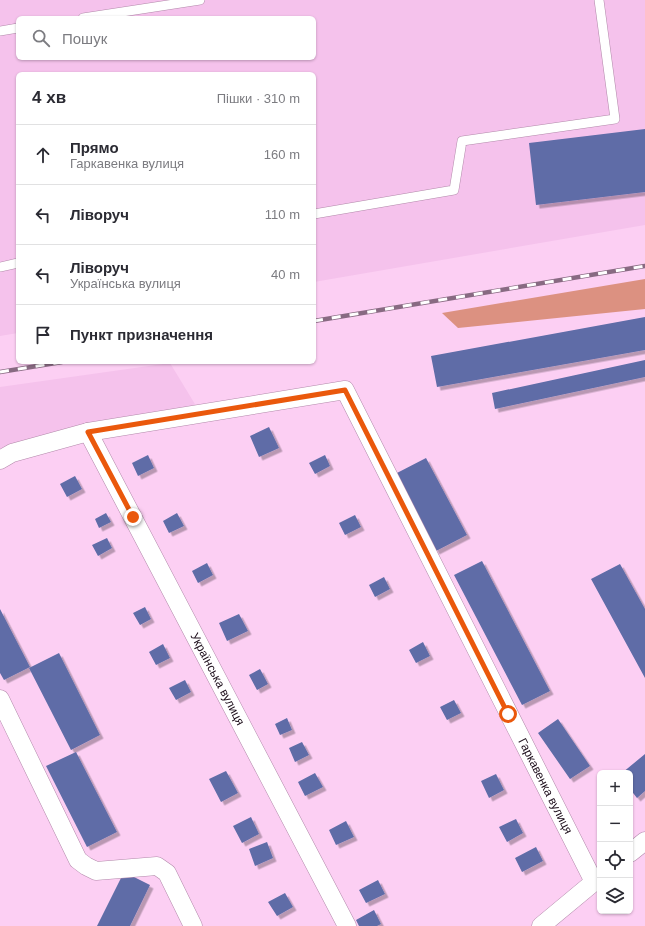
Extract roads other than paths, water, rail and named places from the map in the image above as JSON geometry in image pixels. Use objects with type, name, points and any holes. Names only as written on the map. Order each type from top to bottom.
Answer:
[{"type":"street","name":"Гаркавенка вулиця","points":[[88,432],[345,390],[597,880]]},
{"type":"street","points":[[0,460],[12,453],[88,432]]},
{"type":"street","name":"Українська вулиця","points":[[88,432],[347,926]]},
{"type":"street","points":[[0,699],[78,860],[96,871],[157,866],[168,874],[193,926]]},
{"type":"street","points":[[633,851],[645,841]]},
{"type":"street","points":[[541,926],[597,880]]},
{"type":"lane","points":[[96,16],[200,0]]},
{"type":"lane","points":[[316,214],[454,190],[462,141],[615,119],[599,0]]},
{"type":"lane","points":[[0,31],[16,28]]},
{"type":"lane","points":[[0,266],[16,264]]},
{"type":"railway","points":[[316,321],[645,266]]},
{"type":"railway","points":[[0,372],[50,364]]}]
